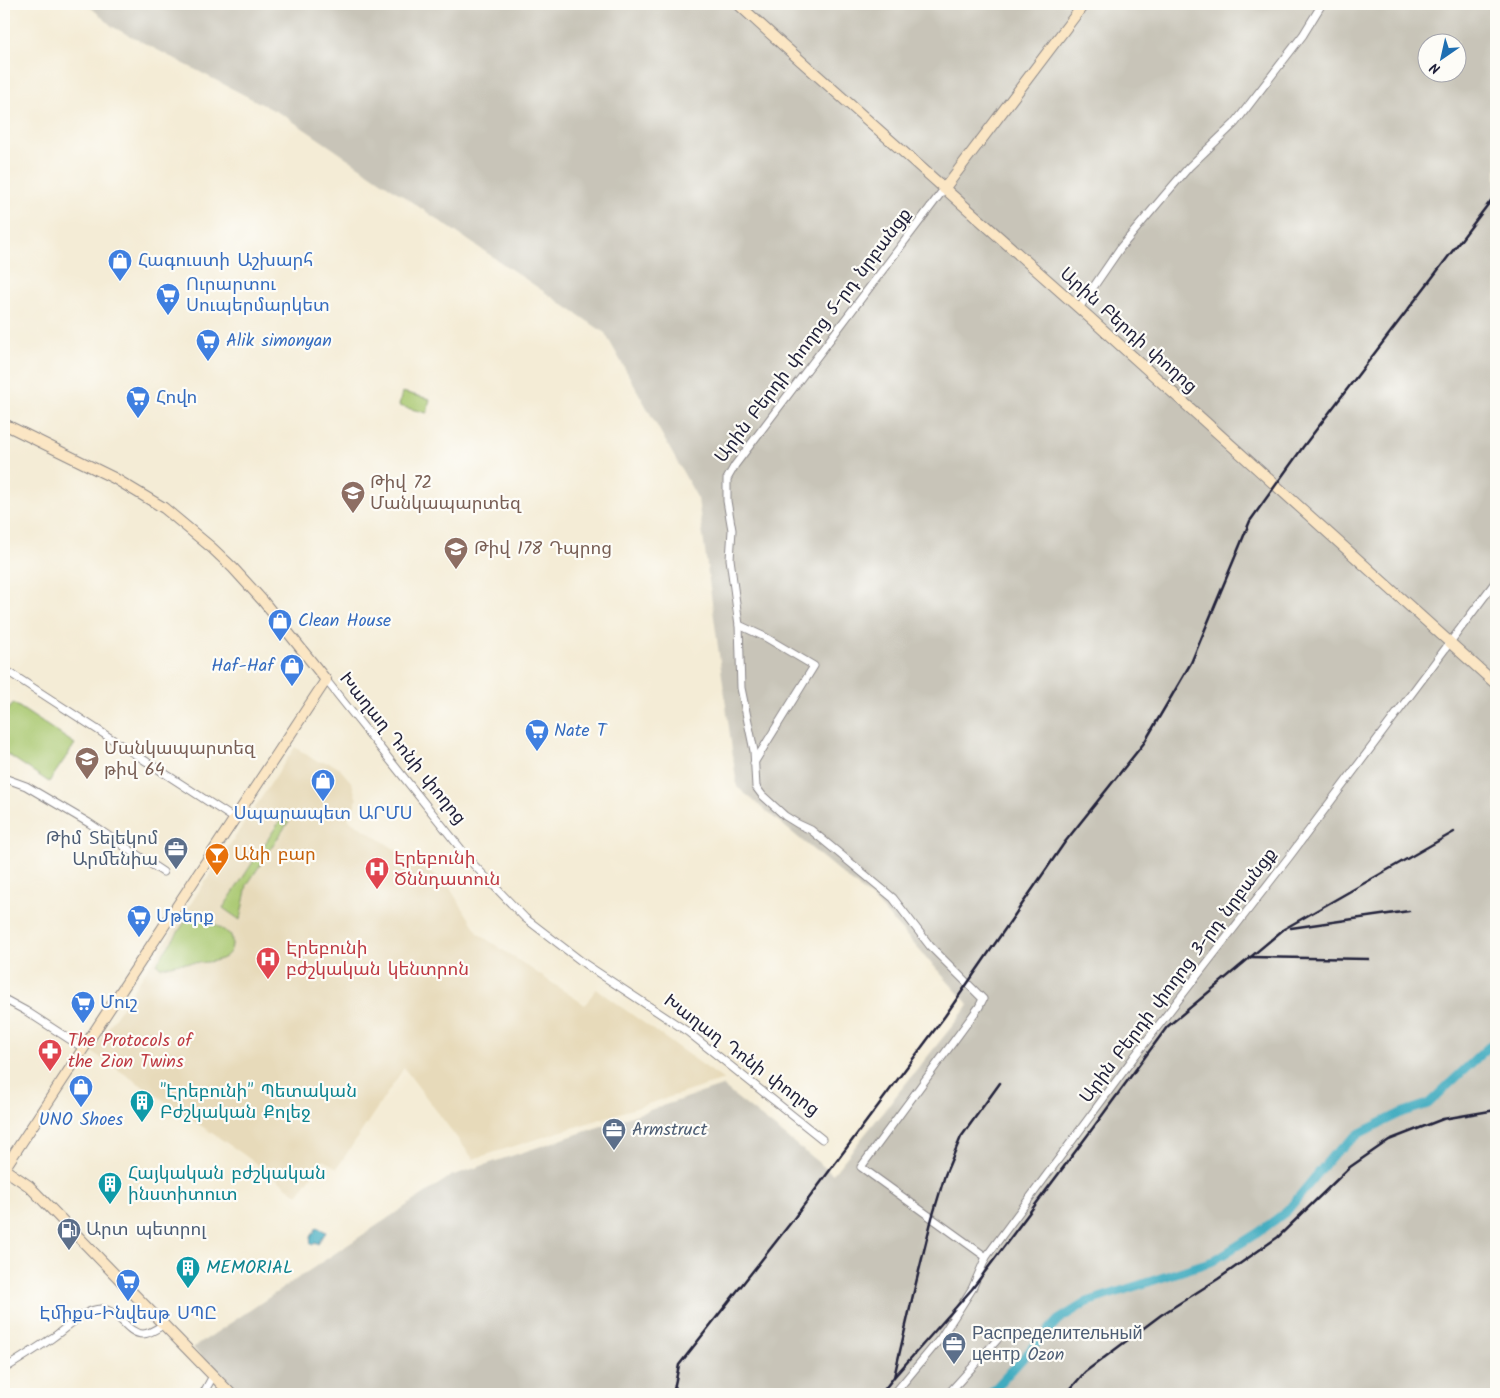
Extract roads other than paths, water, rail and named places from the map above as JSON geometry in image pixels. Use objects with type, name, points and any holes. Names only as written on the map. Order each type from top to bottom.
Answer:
[{"type":"street","name":"Արին Բերդի փողոց","points":[[738,4],[1496,684]]},
{"type":"street","name":"Արին Բերդի փողոց 5-րդ նրբանցք","points":[[986,1257],[861,1167],[983,999],[930,946],[893,898],[811,830],[785,816],[756,787],[754,751],[741,688],[739,625],[730,559],[732,530],[727,501],[726,479],[1084,4]]},
{"type":"street","points":[[1079,308],[1121,247],[1189,167],[1235,123],[1303,35],[1322,4]]},
{"type":"street","name":"Խաղաղ Դոնի փողոց","points":[[4,424],[114,478],[164,508],[212,548],[263,601],[473,864],[525,918],[585,964],[688,1032],[822,1139]]},
{"type":"street","name":"Արին Բերդի փողոց 3-րդ նրբանցք","points":[[894,1394],[940,1339],[972,1289],[986,1257],[1134,1057],[1289,857],[1496,581]]},
{"type":"street","points":[[739,625],[765,637],[814,666],[754,764]]},
{"type":"street","points":[[4,669],[234,819]]},
{"type":"street","points":[[231,1394],[29,1186],[4,1169],[326,680]]},
{"type":"street","points":[[4,778],[26,786],[89,823],[163,872]]},
{"type":"street","points":[[4,999],[84,1048]]},
{"type":"street","points":[[4,1370],[52,1339],[86,1313],[101,1309],[111,1311],[134,1332],[141,1334],[163,1325]]},
{"type":"street","points":[[948,1394],[997,1340]]},
{"type":"street","points":[[203,1394],[213,1376]]},
{"type":"water","points":[[317,1227],[326,1232],[318,1244],[315,1243],[313,1245],[310,1243],[310,1239]]},
{"type":"waterway","points":[[990,1394],[1058,1320],[1087,1302],[1213,1261],[1259,1232],[1287,1211],[1333,1155],[1360,1133],[1401,1113],[1428,1104],[1496,1040]]},
{"type":"railway","points":[[673,1394],[679,1365],[789,1225],[945,1016],[1065,842],[1144,743],[1191,663],[1250,521],[1303,447],[1496,194]]},
{"type":"railway","points":[[894,1377],[972,1289],[1167,1027],[1284,929],[1454,832]]},
{"type":"railway","points":[[1291,928],[1409,911]]},
{"type":"railway","points":[[1249,957],[1369,959]]},
{"type":"railway","points":[[881,1394],[894,1377],[932,1218],[945,1175],[961,1137],[1000,1083]]},
{"type":"railway","points":[[1066,1394],[1085,1372],[1161,1315],[1218,1279],[1278,1237],[1350,1167],[1389,1140],[1443,1119],[1496,1110]]},
{"type":"place","name":"Հագուստի Աշխարհ","points":[[120,282]]},
{"type":"place","name":"Ուրարտու Սուպերմարկետ","points":[[168,316]]},
{"type":"place","name":"Alik simonyan","points":[[208,362]]},
{"type":"place","name":"Հովո","points":[[138,419]]},
{"type":"place","name":"Թիվ 72 Մանկապարտեզ","points":[[353,514]]},
{"type":"place","name":"Թիվ 178 Դպրոց","points":[[456,570]]},
{"type":"place","name":"Clean House","points":[[280,642]]},
{"type":"place","name":"Haf-Haf","points":[[292,687]]},
{"type":"place","name":"Nate T","points":[[537,752]]},
{"type":"place","name":"Մանկապարտեզ թիվ 64","points":[[87,780]]},
{"type":"place","name":"Սպարապետ ԱՐՄՍ","points":[[323,802]]},
{"type":"place","name":"Թիմ Տելեկոմ Արմենիա","points":[[176,870]]},
{"type":"place","name":"Անի բար","points":[[217,876]]},
{"type":"place","name":"Էրեբունի Ծննդատուն","points":[[377,890]]},
{"type":"place","name":"Մթերք","points":[[139,938]]},
{"type":"place","name":"Էրեբունի բժշկական կենտրոն","points":[[268,980]]},
{"type":"place","name":"Մուշ","points":[[83,1024]]},
{"type":"place","name":"The Protocols of the Zion Twins","points":[[50,1072]]},
{"type":"place","name":"UNO Shoes","points":[[81,1108]]},
{"type":"place","name":"\"Էրեբունի\" Պետական Բժշկական Քոլեջ","points":[[142,1123]]},
{"type":"place","name":"Armstruct","points":[[614,1151]]},
{"type":"place","name":"Հայկական բժշկական ինստիտուտ","points":[[110,1205]]},
{"type":"place","name":"Արտ պետրոլ","points":[[69,1251]]},
{"type":"place","name":"MEMORIAL","points":[[188,1289]]},
{"type":"place","name":"Էմիքս-Ինվեսթ ՍՊԸ","points":[[128,1302]]},
{"type":"place","name":"Распределительный центр Ozon","points":[[954,1365]]}]
